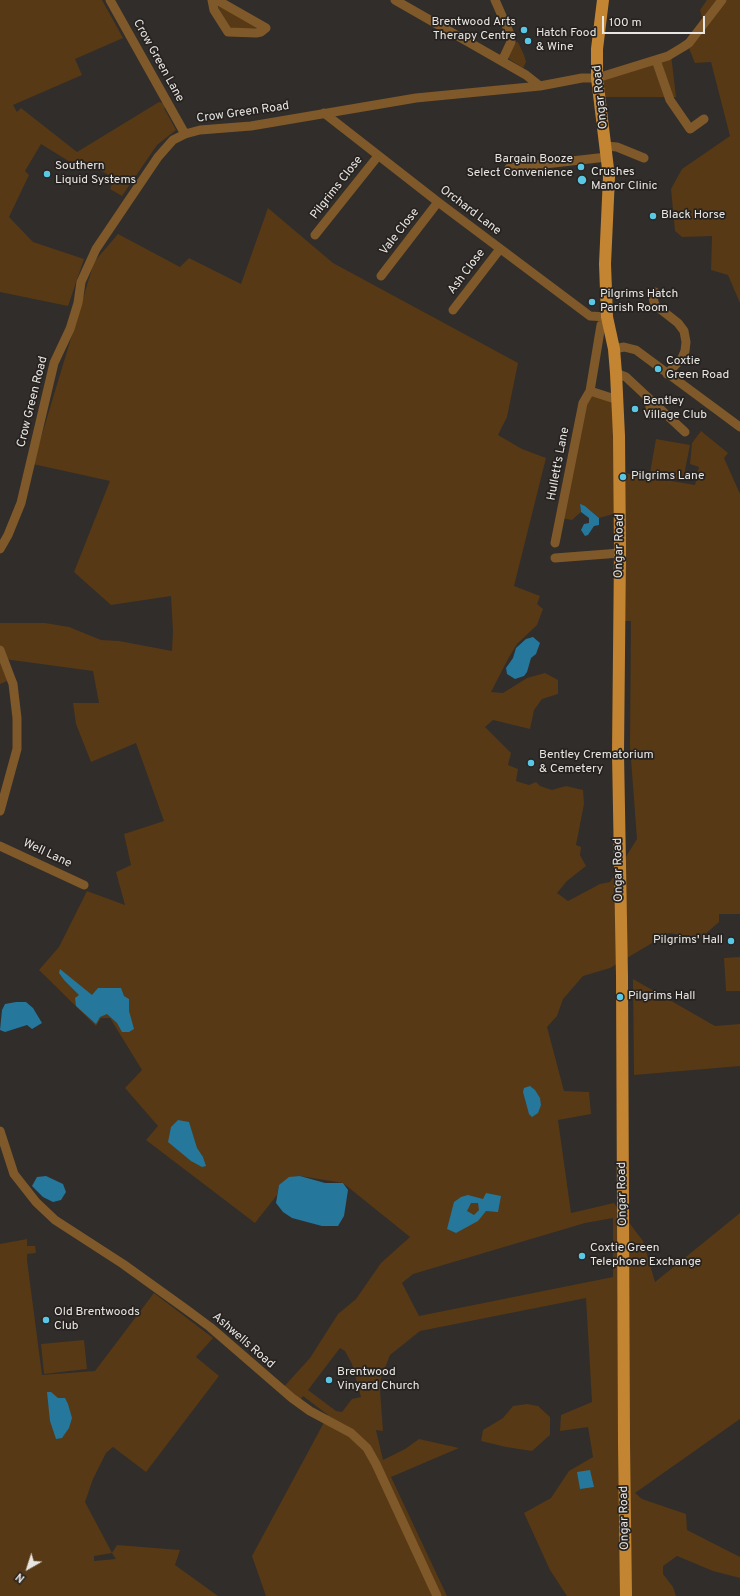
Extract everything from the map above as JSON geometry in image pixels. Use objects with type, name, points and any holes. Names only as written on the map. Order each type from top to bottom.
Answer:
[{"type":"main road","name":"Ongar Road","points":[[603,0],[597,49],[597,78],[607,151],[608,199],[604,254],[607,317],[614,349],[618,400],[620,554],[618,753],[622,984],[626,1596]]},
{"type":"street","name":"Crow Green Lane","points":[[110,0],[185,134]]},
{"type":"street","points":[[212,0],[214,10],[228,32],[256,33],[261,32],[266,28],[217,0]]},
{"type":"street","points":[[395,0],[502,61],[534,80],[540,86]]},
{"type":"street","points":[[495,0],[510,34],[511,42],[502,61]]},
{"type":"street","name":"Crow Green Road","points":[[0,549],[8,535],[21,503],[54,363],[70,329],[78,303],[81,282],[96,249],[158,157],[173,140],[185,134],[200,130],[250,126],[416,98],[540,86],[582,78],[597,78],[668,56],[689,43],[722,0]]},
{"type":"street","points":[[656,60],[670,100],[690,129],[704,119]]},
{"type":"street","name":"Orchard Lane","points":[[324,113],[438,202],[590,316],[607,317]]},
{"type":"street","name":"Ongar Road","points":[[607,151],[616,147],[644,158]]},
{"type":"street","points":[[509,168],[607,151]]},
{"type":"street","name":"Pilgrims Close","points":[[315,235],[378,156]]},
{"type":"street","name":"Vale Close","points":[[381,276],[438,202]]},
{"type":"street","name":"Ash Close","points":[[453,310],[500,249]]},
{"type":"street","points":[[656,292],[653,298],[655,305],[678,323],[684,332],[686,342],[685,351],[682,358],[667,374]]},
{"type":"street","name":"Hullett's Lane","points":[[555,543],[583,403],[590,391],[601,325],[607,317]]},
{"type":"street","points":[[614,349],[624,347],[636,350],[740,427]]},
{"type":"street","points":[[616,373],[626,377],[685,432]]},
{"type":"street","points":[[590,391],[618,400]]},
{"type":"street","points":[[649,400],[651,414]]},
{"type":"street","points":[[555,558],[620,554]]},
{"type":"street","points":[[0,650],[13,684],[17,718],[17,749],[0,811]]},
{"type":"street","name":"Well Lane","points":[[0,846],[84,885]]},
{"type":"street","name":"Ashwells Road","points":[[0,1131],[14,1174],[36,1202],[55,1220],[142,1278],[205,1323],[292,1398],[310,1411],[351,1433],[367,1448],[376,1464],[437,1596]]},
{"type":"shaded area","points":[[0,0],[102,0],[123,38],[75,59],[82,75],[13,105],[17,112],[21,108],[77,152],[159,102],[169,105],[164,108],[176,130],[157,145],[122,196],[110,189],[114,178],[83,161],[75,165],[41,144],[25,171],[29,175],[9,217],[33,242],[84,259],[68,306],[0,292]]},
{"type":"shaded area","points":[[707,0],[740,0],[740,303],[728,275],[711,270],[712,236],[682,237],[675,231],[671,189],[682,169],[730,136],[711,62],[695,63],[688,46],[704,24],[700,10]]},
{"type":"shaded area","points":[[219,6],[259,28],[229,31],[217,7]]},
{"type":"shaded area","points":[[518,42],[526,62],[523,68],[509,59],[508,54],[512,43]]},
{"type":"shaded area","points":[[671,54],[676,97],[600,97],[597,78]]},
{"type":"shaded area","points":[[268,208],[333,263],[518,363],[507,417],[498,435],[522,449],[546,458],[514,586],[540,596],[537,604],[543,609],[537,625],[517,644],[491,692],[503,693],[527,678],[545,673],[558,680],[558,694],[542,699],[534,710],[530,729],[493,720],[485,727],[511,753],[508,765],[518,769],[516,781],[529,785],[536,782],[540,786],[552,790],[566,786],[583,790],[584,804],[576,845],[581,847],[580,855],[586,866],[567,881],[557,893],[568,901],[600,884],[610,882],[637,839],[630,746],[631,621],[619,621],[620,512],[599,518],[585,506],[580,505],[581,512],[572,520],[561,518],[590,391],[618,400],[625,473],[695,485],[699,467],[690,464],[692,443],[701,431],[728,453],[724,458],[740,494],[740,914],[719,914],[719,922],[701,938],[669,933],[610,968],[583,976],[563,999],[557,1016],[547,1027],[564,1091],[589,1092],[591,1114],[558,1120],[571,1213],[614,1203],[643,1241],[655,1282],[740,1213],[740,1419],[635,1493],[642,1499],[686,1514],[687,1530],[740,1557],[740,1578],[713,1571],[677,1556],[663,1566],[663,1574],[673,1587],[676,1596],[567,1596],[550,1570],[524,1513],[551,1498],[569,1471],[593,1457],[588,1427],[560,1431],[561,1415],[592,1402],[586,1298],[420,1331],[390,1355],[381,1378],[380,1391],[383,1431],[376,1430],[383,1460],[405,1449],[419,1439],[459,1448],[391,1477],[447,1596],[266,1596],[252,1556],[328,1415],[303,1396],[298,1403],[281,1390],[310,1358],[338,1314],[356,1299],[381,1263],[410,1237],[343,1183],[300,1176],[279,1185],[277,1195],[255,1223],[146,1140],[158,1126],[125,1088],[142,1070],[110,1018],[101,1018],[96,1026],[39,970],[59,947],[87,891],[125,905],[116,872],[131,865],[124,834],[164,821],[136,743],[91,762],[76,724],[73,703],[99,703],[93,671],[4,659],[12,679],[0,684],[0,623],[45,623],[69,627],[101,640],[119,641],[172,651],[173,631],[171,596],[111,605],[74,572],[110,481],[33,464],[94,262],[118,234],[180,267],[189,258],[241,284]],"holes":[[[613,1218],[613,1277],[419,1316],[402,1283],[413,1274],[585,1223]],[[340,1348],[345,1351],[352,1364],[361,1397],[352,1399],[342,1412],[336,1411],[308,1390]]]},
{"type":"shaded area","points":[[656,439],[690,445],[683,480],[650,473]]},
{"type":"shaded area","points":[[740,957],[740,991],[726,991],[724,958]]},
{"type":"shaded area","points":[[633,979],[715,1026],[740,1024],[740,1066],[634,1075]]},
{"type":"shaded area","points":[[27,1239],[27,1246],[35,1246],[36,1253],[27,1254],[27,1260],[42,1375],[95,1371],[154,1293],[213,1338],[196,1357],[219,1376],[146,1472],[113,1447],[106,1453],[93,1479],[85,1502],[112,1553],[117,1545],[180,1550],[175,1565],[218,1596],[0,1596],[0,1244]],"holes":[[[112,1553],[116,1559],[94,1561],[94,1556]]]},
{"type":"shaded area","points":[[84,1340],[87,1369],[44,1374],[41,1344]]},
{"type":"shaded area","points":[[527,1404],[538,1406],[550,1417],[550,1435],[532,1451],[481,1441],[483,1430],[503,1418],[513,1406]]},
{"type":"water","points":[[580,504],[585,506],[599,518],[599,525],[594,526],[588,535],[585,536],[581,530],[584,524],[589,523],[589,518],[581,512]]},
{"type":"water","points":[[533,637],[540,643],[536,654],[531,658],[527,672],[524,676],[515,679],[507,674],[506,668],[513,658],[516,648],[526,639]]},
{"type":"water","points":[[60,969],[92,995],[98,988],[121,988],[124,996],[129,999],[129,1011],[134,1029],[129,1032],[122,1032],[117,1023],[107,1014],[100,1017],[96,1024],[76,1006],[75,998],[79,995],[64,980],[59,973]]},
{"type":"water","points":[[26,1002],[33,1008],[42,1023],[32,1029],[27,1025],[5,1032],[0,1030],[2,1010],[5,1004]]},
{"type":"water","points":[[530,1086],[535,1090],[540,1098],[541,1105],[538,1113],[532,1117],[529,1114],[523,1092],[524,1088]]},
{"type":"water","points":[[178,1120],[189,1122],[197,1148],[203,1157],[206,1166],[202,1167],[191,1161],[168,1142],[171,1127]]},
{"type":"water","points":[[46,1176],[63,1184],[66,1192],[61,1200],[53,1202],[43,1197],[32,1186],[37,1177]]},
{"type":"water","points":[[300,1176],[325,1183],[343,1183],[348,1190],[344,1216],[338,1226],[322,1226],[292,1218],[283,1212],[276,1203],[279,1185],[289,1177]]},
{"type":"water","points":[[486,1193],[501,1196],[498,1212],[486,1211],[478,1221],[456,1233],[447,1229],[454,1202],[461,1197],[468,1195],[483,1199]],"holes":[[[471,1203],[478,1203],[479,1210],[474,1215],[467,1211]]]},
{"type":"water","points":[[47,1392],[51,1392],[58,1398],[65,1398],[68,1404],[72,1418],[69,1428],[62,1438],[56,1439],[50,1421]]},
{"type":"water","points":[[590,1470],[594,1487],[580,1489],[577,1472]]},
{"type":"place","name":"Brentwood Arts Therapy Centre","points":[[524,30]]},
{"type":"place","name":"Hatch Food & Wine","points":[[528,41]]},
{"type":"place","name":"Bargain Booze Select Convenience","points":[[581,167]]},
{"type":"place","name":"Southern Liquid Systems","points":[[47,174]]},
{"type":"place","name":"Crushes Manor Clinic","points":[[582,180]]},
{"type":"place","name":"Black Horse","points":[[653,216]]},
{"type":"place","name":"Pilgrims Hatch Parish Room","points":[[592,302]]},
{"type":"place","name":"Coxtie Green Road","points":[[658,369]]},
{"type":"place","name":"Bentley Village Club","points":[[635,409]]},
{"type":"place","name":"Pilgrims Lane","points":[[623,477]]},
{"type":"place","name":"Bentley Crematorium & Cemetery","points":[[531,763]]},
{"type":"place","name":"Pilgrims' Hall","points":[[731,941]]},
{"type":"place","name":"Pilgrims Hall","points":[[620,997]]},
{"type":"place","name":"Coxtie Green Telephone Exchange","points":[[582,1256]]},
{"type":"place","name":"Old Brentwoods Club","points":[[46,1320]]},
{"type":"place","name":"Brentwood Vinyard Church","points":[[329,1380]]}]
